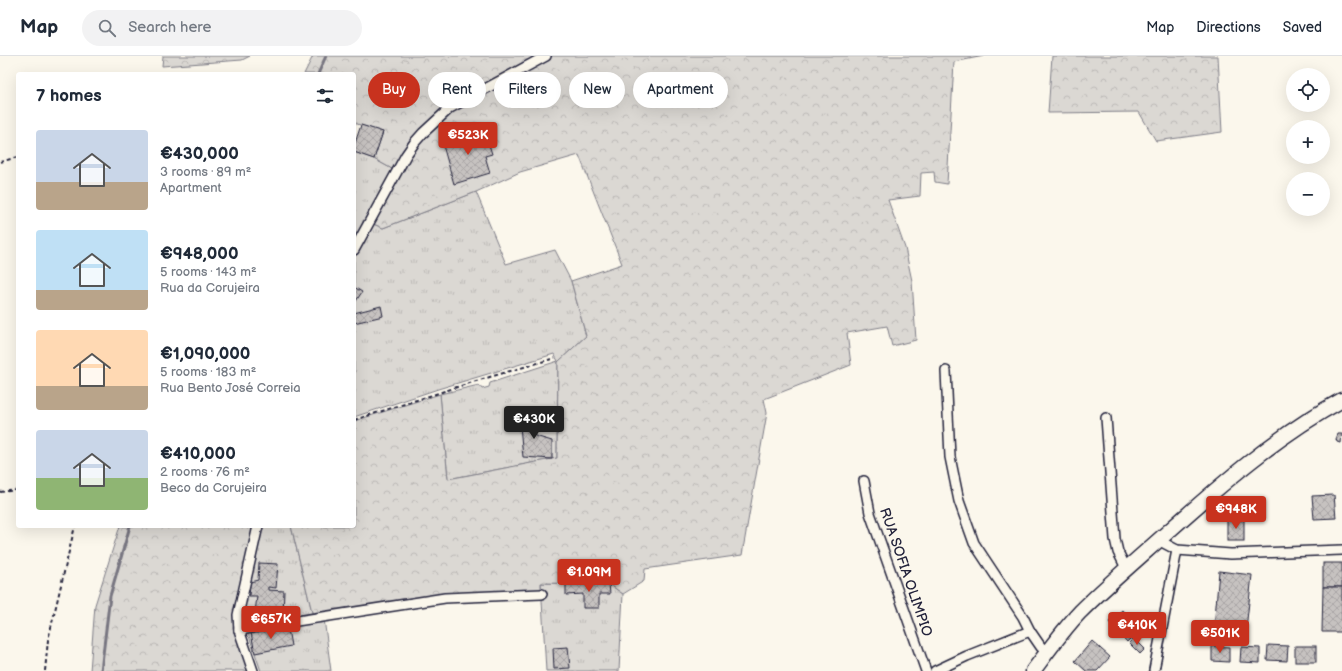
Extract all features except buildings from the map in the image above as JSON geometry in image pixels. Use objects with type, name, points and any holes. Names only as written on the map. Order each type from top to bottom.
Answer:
[{"type":"main road","points":[[1032,671],[1080,612],[1126,568],[1222,484],[1252,459],[1306,421],[1342,400]]},
{"type":"street","points":[[356,246],[414,142],[450,108],[546,56]]},
{"type":"street","points":[[946,371],[950,457],[959,501],[974,543],[1024,617],[1030,631],[1041,647],[1047,652]]},
{"type":"street","points":[[1106,418],[1115,539],[1118,552],[1126,568]]},
{"type":"street","name":"RUA SOFIA OLIMPIO","points":[[864,481],[870,513],[926,671]]},
{"type":"street","points":[[253,671],[239,630],[238,615],[258,528]]},
{"type":"street","points":[[1158,540],[1177,550],[1231,554],[1342,550]]},
{"type":"street","points":[[1154,670],[1177,550]]},
{"type":"street","points":[[239,630],[446,598],[542,594]]},
{"type":"street","points":[[935,671],[967,656],[1030,631]]},
{"type":"path","points":[[0,162],[16,158]]},
{"type":"path","points":[[356,419],[476,381],[555,358]]},
{"type":"path","points":[[0,492],[16,490]]},
{"type":"path","points":[[45,671],[48,640],[75,528]]},
{"type":"green space","points":[[163,56],[250,56],[242,60],[162,66]]},
{"type":"green space","points":[[313,56],[539,56],[508,72],[494,72],[494,79],[486,84],[486,72],[428,72],[428,108],[443,108],[420,130],[394,170],[374,159],[383,132],[356,124],[356,72],[305,72]]},
{"type":"green space","points":[[550,56],[984,56],[954,62],[947,184],[935,182],[934,172],[921,173],[920,196],[888,200],[905,248],[912,281],[916,340],[892,346],[887,326],[847,333],[851,365],[764,399],[767,413],[742,555],[645,569],[644,581],[623,594],[609,584],[541,583],[541,592],[313,616],[291,528],[356,528],[356,420],[440,394],[448,479],[557,458],[558,362],[586,336],[571,281],[622,264],[579,155],[520,172],[476,192],[383,228],[371,223],[418,141],[450,108],[486,108],[486,89],[494,85],[494,108],[561,108],[561,72],[519,72]]},
{"type":"green space","points":[[1052,56],[1218,56],[1222,132],[1156,141],[1139,112],[1048,113]]},
{"type":"green space","points":[[356,153],[374,159],[394,170],[356,238]]},
{"type":"green space","points":[[476,192],[506,264],[555,250],[571,281],[586,336],[558,362],[557,458],[448,479],[440,394],[479,385],[482,389],[489,387],[490,383],[558,361],[554,354],[438,389],[356,416],[356,251],[371,223],[383,228]]},
{"type":"green space","points":[[119,528],[255,528],[235,614],[251,671],[90,671],[95,605]]},
{"type":"green space","points":[[261,528],[291,528],[313,616],[244,625],[242,620]]},
{"type":"green space","points":[[541,583],[609,584],[623,594],[619,671],[546,671]]},
{"type":"green space","points":[[324,619],[331,671],[261,671],[248,633]]},
{"type":"waterway","points":[[319,72],[326,56]]},
{"type":"waterway","points":[[101,671],[110,596],[129,528]]}]
